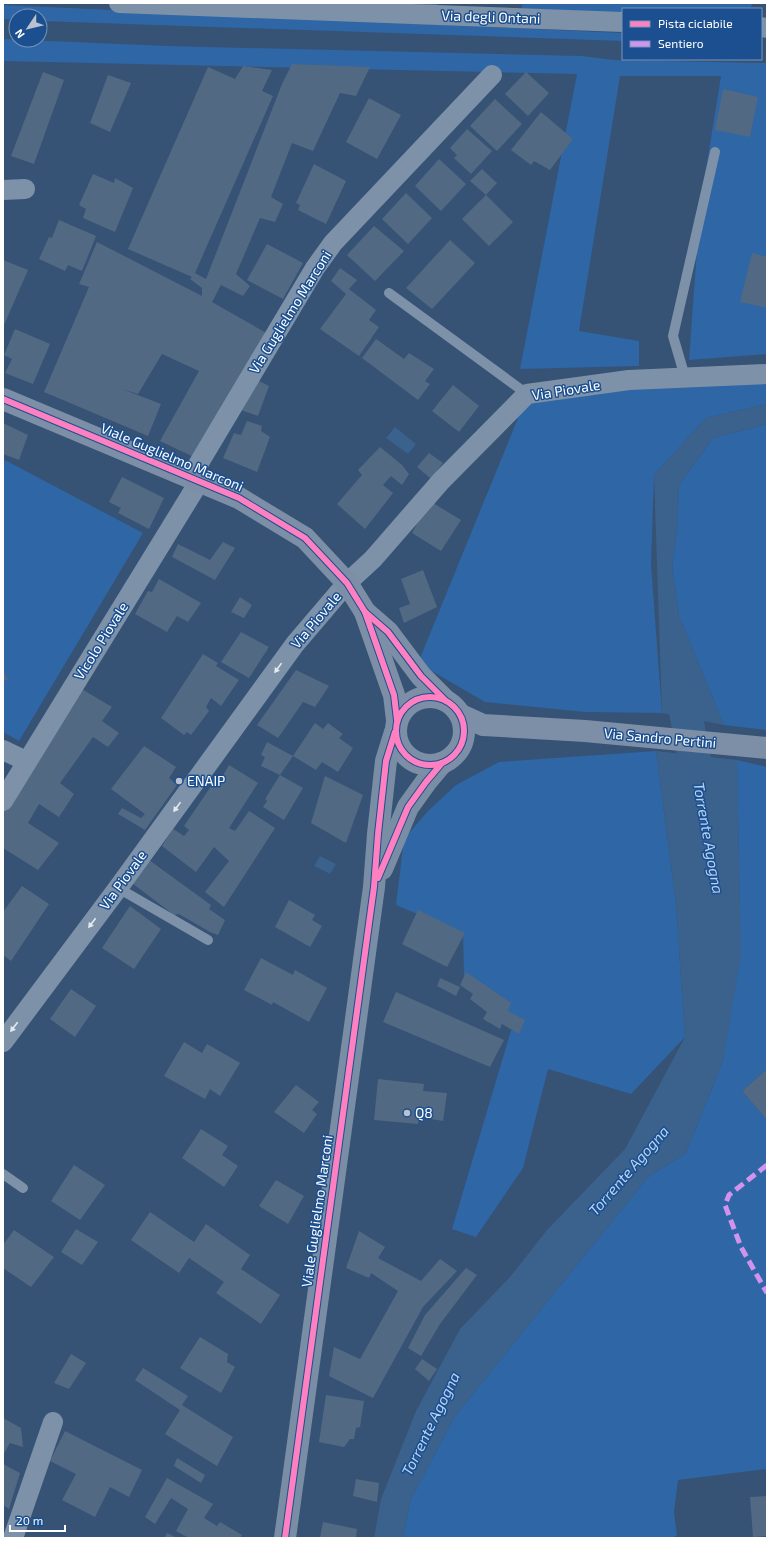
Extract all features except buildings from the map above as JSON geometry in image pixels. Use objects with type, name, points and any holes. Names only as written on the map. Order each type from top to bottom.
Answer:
[{"type":"main road","name":"Viale Guglielmo Marconi","points":[[3,399],[239,498],[305,538],[347,583],[365,612],[394,695],[396,726],[386,761],[374,887],[285,1538]]},
{"type":"main road","name":"Viale Guglielmo Marconi","points":[[365,612],[388,632],[421,676],[444,699]]},
{"type":"main road","points":[[433,696],[444,699],[454,705],[461,715],[464,730],[462,744],[454,756],[442,763],[432,765],[421,764],[411,759],[403,752],[398,742],[396,726],[402,709],[411,702],[421,697],[433,696]]},
{"type":"main road","name":"Via Sandro Pertini","points":[[461,715],[483,725],[631,735],[758,747]]},
{"type":"main road","name":"Via Sandro Pertini","points":[[462,744],[486,738],[554,729]]},
{"type":"main road","name":"Viale Guglielmo Marconi","points":[[374,887],[408,807],[442,763]]},
{"type":"street","name":"Via degli Ontani","points":[[119,3],[622,22]]},
{"type":"street","points":[[571,20],[582,3]]},
{"type":"street","name":"Via Guglielmo Marconi","points":[[194,480],[315,268],[333,243],[492,75]]},
{"type":"street","points":[[3,190],[25,189]]},
{"type":"street","name":"Via Piovale","points":[[3,1042],[118,888],[295,644],[347,583],[374,559],[441,481],[527,394],[629,380],[767,374]]},
{"type":"street","name":"Vicolo Piovale","points":[[3,801],[194,480]]},
{"type":"street","points":[[3,750],[26,761]]},
{"type":"street","points":[[13,1538],[53,1422]]},
{"type":"lane","points":[[685,377],[673,336],[715,152]]},
{"type":"lane","points":[[389,293],[527,394]]},
{"type":"lane","points":[[118,888],[208,940]]},
{"type":"lane","points":[[3,1174],[23,1188]]},
{"type":"shaded area","points":[[523,3],[753,3],[750,8],[622,8],[622,16],[562,12],[546,9],[531,14],[520,13]]},
{"type":"shaded area","points":[[3,5],[622,33],[622,41],[48,21],[48,8],[8,8],[8,19],[3,19]]},
{"type":"shaded area","points":[[3,39],[8,39],[8,48],[48,48],[48,41],[168,46],[582,56],[614,60],[767,63],[767,354],[689,360],[698,219],[721,76],[620,76],[579,331],[639,341],[639,366],[520,369],[577,74],[3,61]]},
{"type":"shaded area","points":[[767,384],[767,404],[706,418],[654,475],[651,564],[662,713],[585,712],[485,702],[418,663],[527,396],[626,389]]},
{"type":"shaded area","points":[[767,424],[767,730],[724,725],[679,616],[672,565],[677,529],[679,485],[713,438]]},
{"type":"shaded area","points":[[3,459],[143,533],[19,741],[3,732]]},
{"type":"shaded area","points":[[656,751],[676,904],[685,1037],[631,1094],[548,1069],[523,1168],[476,1237],[452,1229],[515,1017],[464,980],[463,933],[396,905],[404,839],[428,811],[456,785],[499,762]]},
{"type":"shaded area","points":[[737,760],[767,767],[767,1069],[742,1091],[767,1120],[767,1469],[678,1480],[674,1512],[677,1535],[673,1538],[403,1538],[411,1499],[455,1416],[648,1177],[686,1153],[723,1061],[740,926]]},
{"type":"water","points":[[767,404],[767,424],[713,438],[679,485],[677,529],[672,565],[679,616],[724,725],[662,713],[654,475],[706,418]]},
{"type":"water","points":[[395,427],[416,444],[408,454],[386,438]]},
{"type":"water","points":[[656,751],[737,760],[741,955],[723,1061],[686,1153],[648,1177],[455,1416],[411,1499],[403,1538],[374,1538],[381,1499],[416,1411],[460,1329],[510,1277],[547,1230],[625,1149],[685,1037],[676,904]]},
{"type":"water","points":[[320,856],[336,864],[330,874],[314,866]]},
{"type":"waterway","name":"Torrente Agogna","points":[[678,673],[702,799]]},
{"type":"marked path","points":[[767,1165],[729,1195],[725,1205],[741,1247],[767,1293]]},
{"type":"cycle path","points":[[3,399],[239,498],[305,538],[347,583],[365,612],[394,695],[397,720]]},
{"type":"cycle path","points":[[365,612],[388,632],[421,676],[444,699]]},
{"type":"cycle path","points":[[423,697],[437,697],[449,702],[459,712],[464,724],[464,731],[464,738],[459,750],[449,760],[437,765],[423,765],[411,760],[401,750],[396,738],[396,724],[401,712],[411,702],[423,697]]},
{"type":"cycle path","points":[[285,1538],[374,887],[386,761],[395,732]]},
{"type":"cycle path","points":[[378,878],[408,807],[442,763]]},
{"type":"place","name":"ENAIP","points":[[179,781]]},
{"type":"place","name":"Q8","points":[[407,1113]]}]
